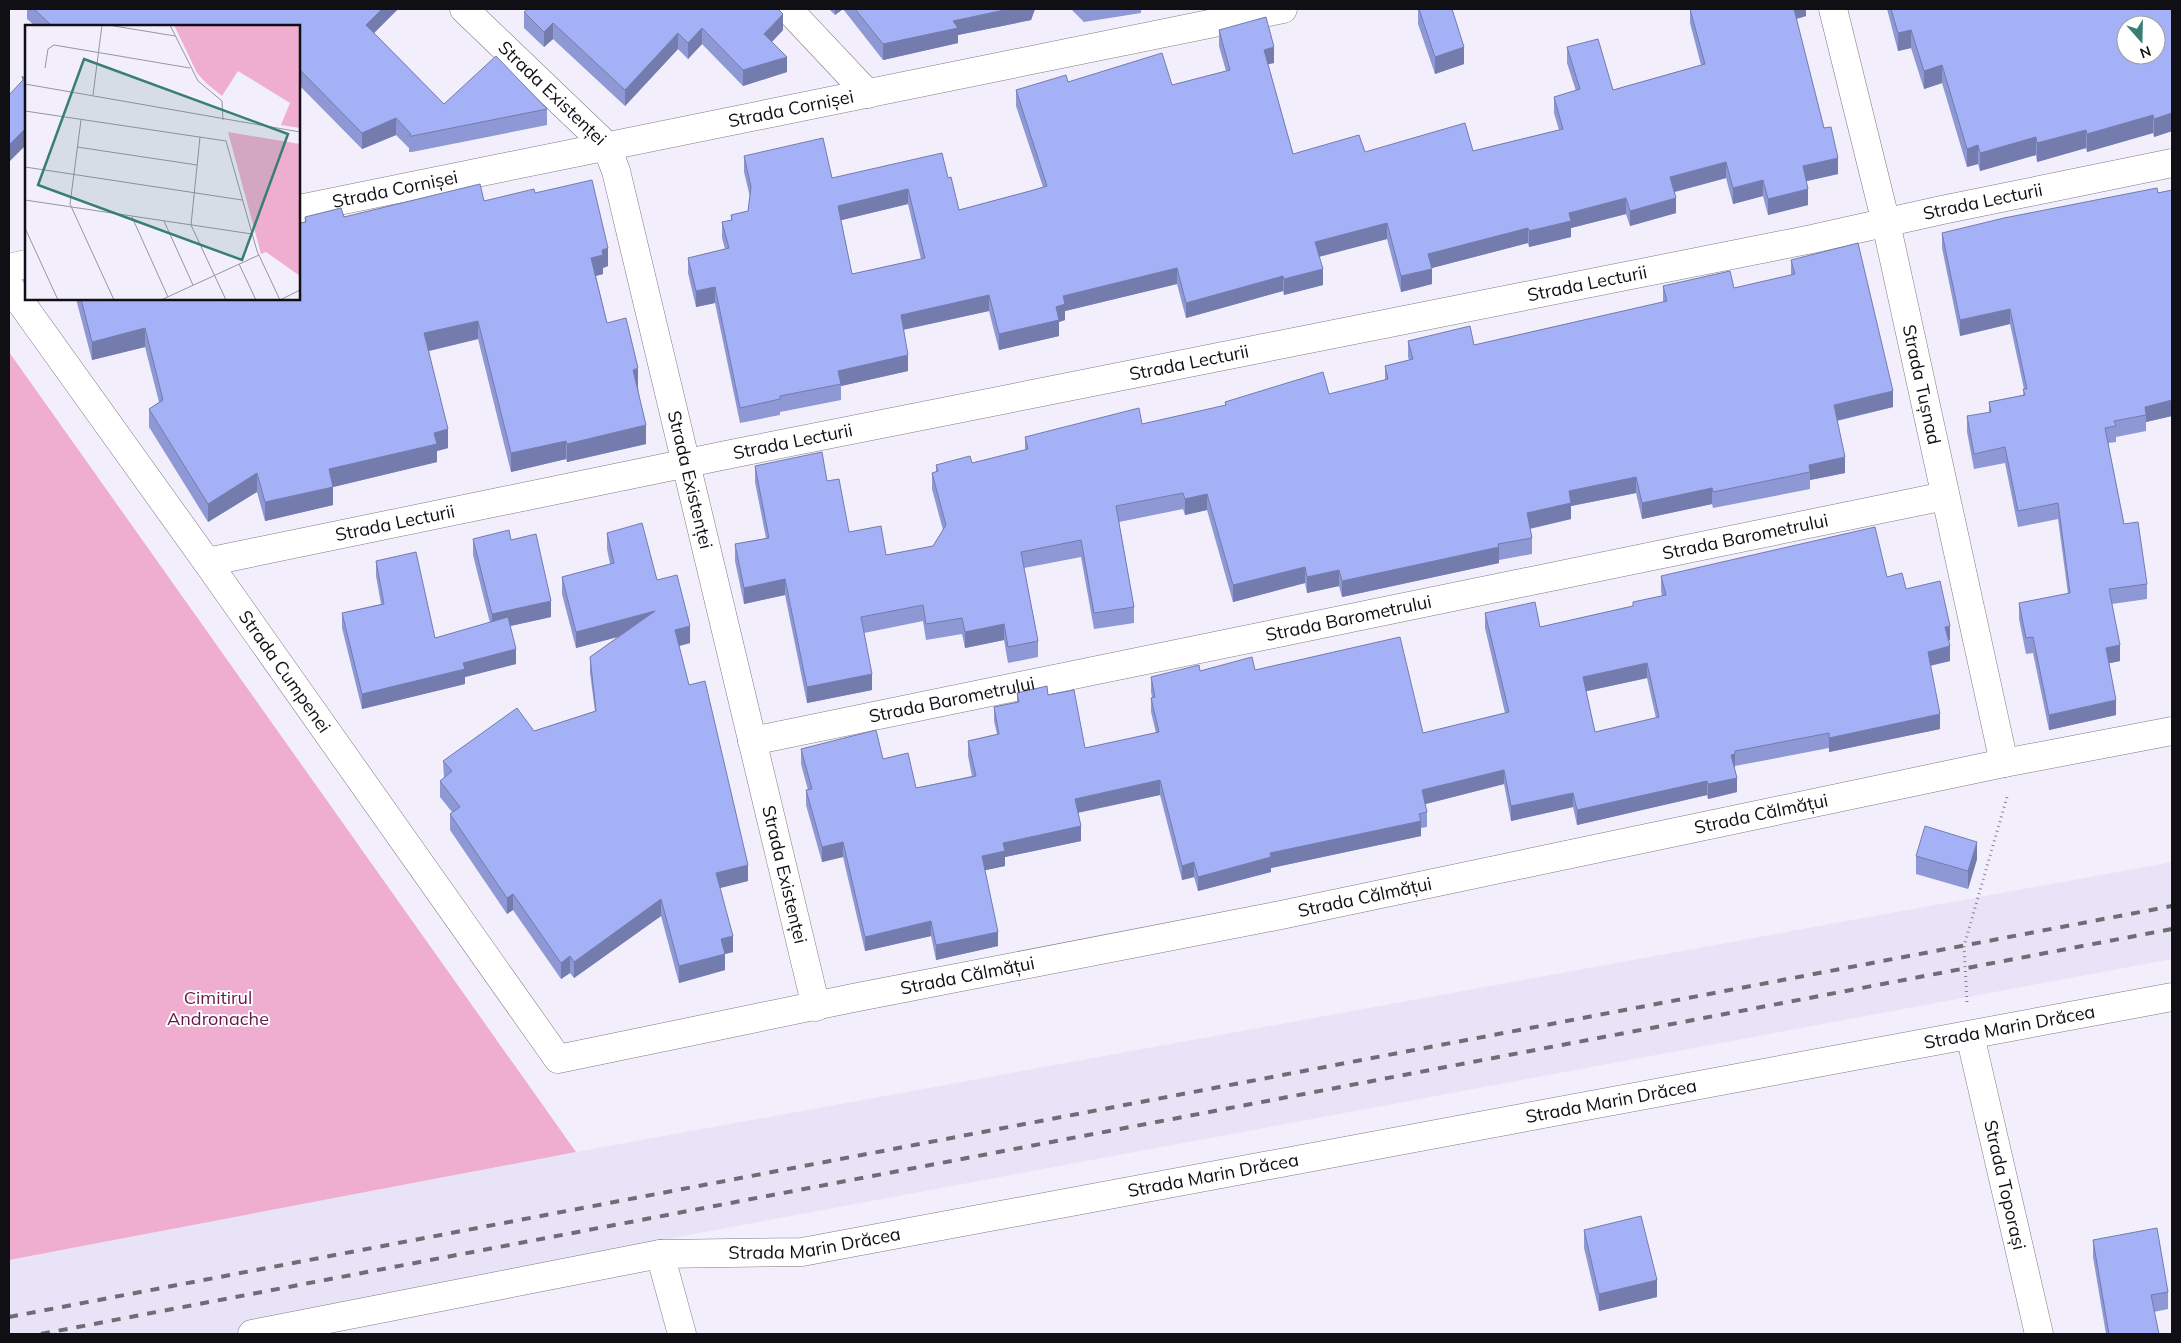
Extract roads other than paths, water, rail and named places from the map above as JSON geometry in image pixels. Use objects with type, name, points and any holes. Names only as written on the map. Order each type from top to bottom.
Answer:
[{"type":"street","name":"Strada Existenței","points":[[464,9],[606,145],[616,171],[816,1007]]},
{"type":"street","points":[[788,9],[868,94]]},
{"type":"street","name":"Strada Cornișei","points":[[300,208],[868,94],[1180,18],[1283,9]]},
{"type":"street","name":"Strada Tușnad","points":[[1833,9],[1886,223],[2004,764]]},
{"type":"street","name":"Strada Lecturii","points":[[207,562],[686,463],[1802,241],[2172,164]]},
{"type":"street","points":[[9,268],[25,264]]},
{"type":"street","name":"Strada Cumpenei","points":[[9,286],[207,562],[558,1059]]},
{"type":"street","name":"Strada Barometrului","points":[[752,741],[1945,496]]},
{"type":"street","name":"Strada Călmățui","points":[[558,1059],[853,998],[1281,915],[2004,764],[2172,731]]},
{"type":"street","name":"Strada Marin Drăcea","points":[[252,1334],[660,1254],[802,1252],[2172,997]]},
{"type":"street","name":"Strada Toporași","points":[[1970,1035],[2039,1334]]},
{"type":"street","points":[[660,1254],[682,1334]]},
{"type":"railway","points":[[9,1317],[2172,906]]},
{"type":"railway","points":[[41,1334],[2172,929]]},
{"type":"park label","name":"Cimitirul Andronache","points":[[218,1008]]}]
